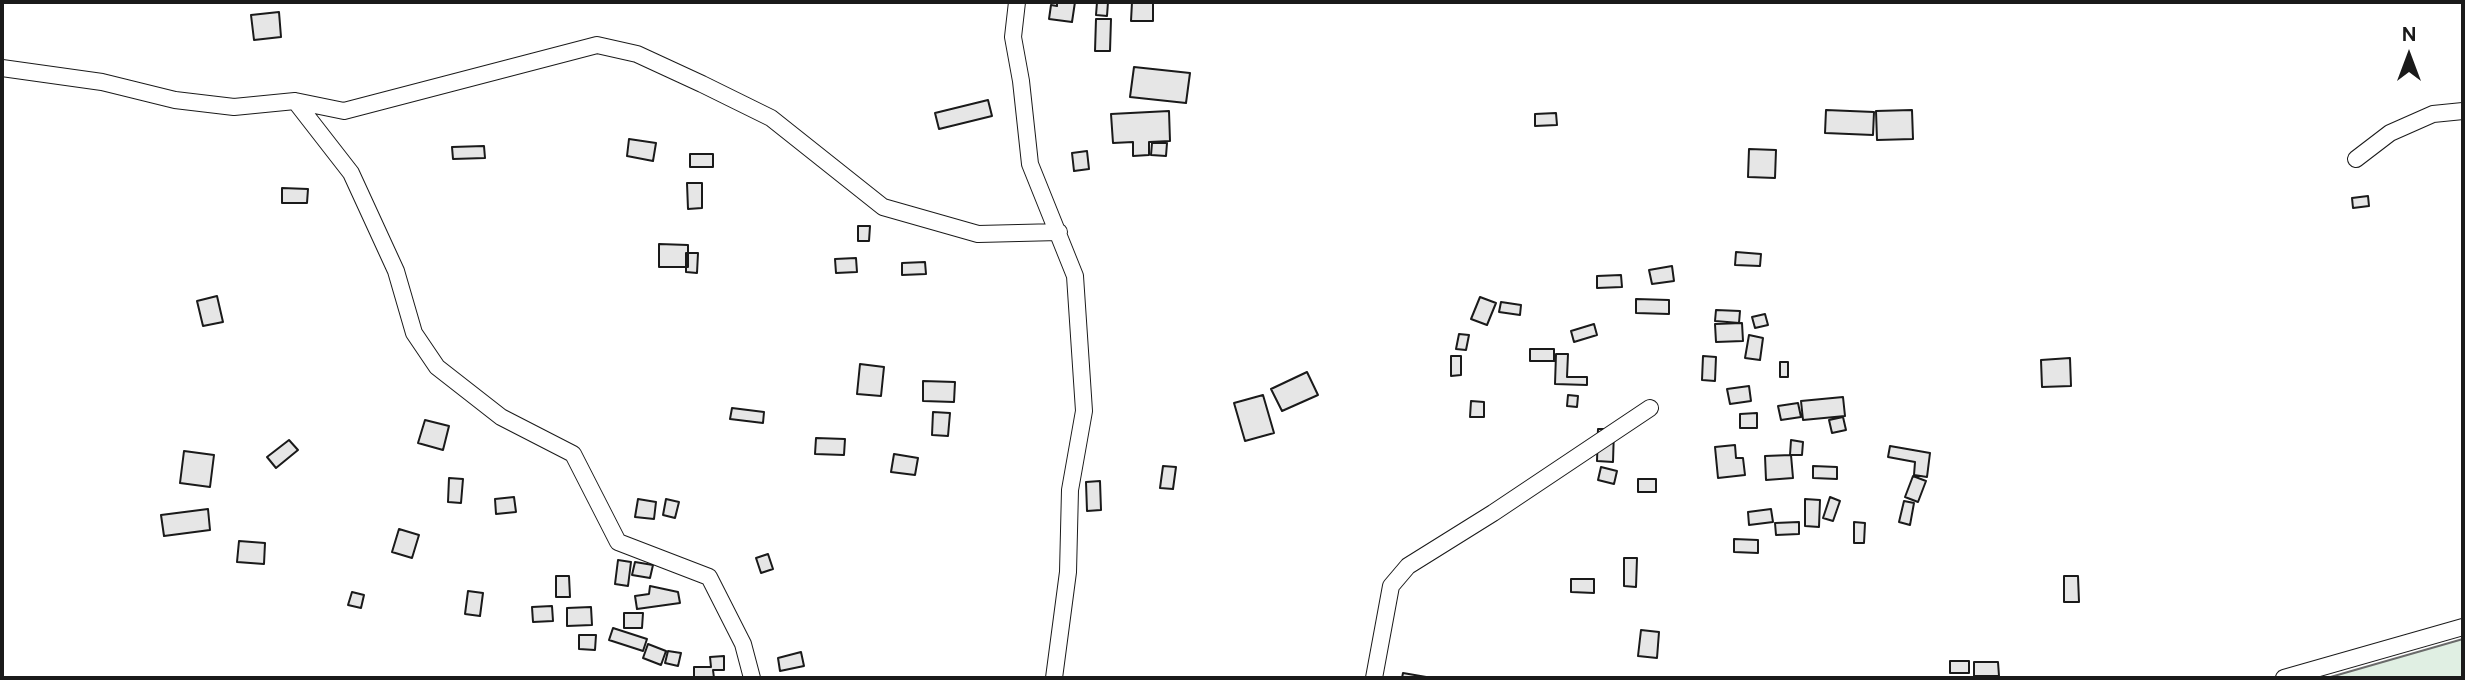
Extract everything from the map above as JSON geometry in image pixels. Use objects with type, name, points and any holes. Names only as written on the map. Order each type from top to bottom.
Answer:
[{"type":"street","points":[[1017,2],[1013,37],[1030,164],[1059,232],[1074,276],[1084,411],[1070,490],[1068,572],[1054,678]]},
{"type":"street","points":[[2,68],[102,82],[175,100],[234,107],[295,101],[344,111],[597,45],[637,54],[771,118],[883,207],[978,234],[1059,232]]},
{"type":"street","points":[[295,101],[351,173],[396,271],[414,333],[436,366],[501,417],[573,454],[618,542],[709,577],[743,644],[752,678]]},
{"type":"street","points":[[2357,159],[2390,133],[2433,114],[2463,111]]},
{"type":"street","points":[[1374,678],[1391,586],[1408,566],[1650,408]]},
{"type":"street","points":[[2284,678],[2463,627]]},
{"type":"green space","points":[[2463,639],[2463,678],[2327,678]]},
{"type":"building","points":[[1057,2],[1075,2],[1072,22],[1049,19],[1051,5],[1057,6]]},
{"type":"building","points":[[1097,2],[1108,2],[1107,16],[1096,15]]},
{"type":"building","points":[[1132,2],[1153,2],[1153,21],[1131,21]]},
{"type":"building","points":[[279,12],[281,37],[254,40],[251,15]]},
{"type":"building","points":[[1096,19],[1111,19],[1110,51],[1095,51]]},
{"type":"building","points":[[1134,67],[1190,73],[1186,103],[1130,97]]},
{"type":"building","points":[[988,100],[992,116],[939,129],[935,113]]},
{"type":"building","points":[[1826,110],[1874,112],[1873,135],[1825,133]]},
{"type":"building","points":[[1912,110],[1913,139],[1877,140],[1876,111]]},
{"type":"building","points":[[1169,111],[1170,141],[1149,142],[1149,155],[1133,156],[1133,142],[1113,143],[1111,114]]},
{"type":"building","points":[[1556,113],[1557,125],[1535,126],[1535,114]]},
{"type":"building","points":[[629,139],[656,143],[653,161],[627,156]]},
{"type":"building","points":[[1152,143],[1167,143],[1166,156],[1151,155]]},
{"type":"building","points":[[484,146],[485,158],[453,159],[452,147]]},
{"type":"building","points":[[1749,149],[1776,150],[1775,178],[1748,177]]},
{"type":"building","points":[[1087,151],[1089,169],[1074,171],[1072,153]]},
{"type":"building","points":[[690,154],[713,154],[713,167],[690,167]]},
{"type":"building","points":[[687,183],[702,183],[702,208],[688,209]]},
{"type":"building","points":[[282,188],[308,189],[307,203],[282,203]]},
{"type":"building","points":[[2368,196],[2369,206],[2353,208],[2352,198]]},
{"type":"building","points":[[858,226],[870,226],[869,241],[858,241]]},
{"type":"building","points":[[659,244],[688,245],[688,267],[659,267]]},
{"type":"building","points":[[1736,252],[1761,254],[1760,266],[1735,265]]},
{"type":"building","points":[[686,253],[698,253],[697,273],[686,272]]},
{"type":"building","points":[[856,258],[857,272],[836,273],[835,259]]},
{"type":"building","points":[[925,262],[926,274],[902,275],[902,263]]},
{"type":"building","points":[[1672,266],[1674,281],[1652,284],[1649,270]]},
{"type":"building","points":[[1621,275],[1622,287],[1597,288],[1597,276]]},
{"type":"building","points":[[217,296],[223,322],[203,326],[197,301]]},
{"type":"building","points":[[1480,297],[1496,303],[1487,325],[1471,319]]},
{"type":"building","points":[[1636,299],[1669,300],[1669,314],[1636,313]]},
{"type":"building","points":[[1501,302],[1521,305],[1520,315],[1499,312]]},
{"type":"building","points":[[1716,310],[1740,311],[1739,323],[1715,321]]},
{"type":"building","points":[[1765,314],[1768,325],[1755,328],[1752,317]]},
{"type":"building","points":[[1742,323],[1743,341],[1716,342],[1715,324]]},
{"type":"building","points":[[1594,324],[1597,335],[1574,342],[1571,331]]},
{"type":"building","points":[[1459,334],[1469,335],[1466,350],[1456,349]]},
{"type":"building","points":[[1749,335],[1763,338],[1760,360],[1745,358]]},
{"type":"building","points":[[1530,349],[1554,349],[1554,361],[1530,361]]},
{"type":"building","points":[[1556,354],[1568,354],[1567,377],[1587,377],[1587,385],[1555,384]]},
{"type":"building","points":[[1451,356],[1461,356],[1461,375],[1451,376]]},
{"type":"building","points":[[1703,356],[1716,357],[1715,381],[1702,380]]},
{"type":"building","points":[[2070,358],[2071,386],[2042,387],[2041,360]]},
{"type":"building","points":[[1780,362],[1788,362],[1788,377],[1780,377]]},
{"type":"building","points":[[860,364],[884,367],[881,396],[857,394]]},
{"type":"building","points":[[1307,372],[1318,395],[1282,411],[1271,389]]},
{"type":"building","points":[[923,381],[955,382],[954,402],[923,401]]},
{"type":"building","points":[[1749,386],[1751,401],[1730,404],[1727,389]]},
{"type":"building","points":[[1263,395],[1274,433],[1245,441],[1234,403]]},
{"type":"building","points":[[1568,395],[1578,396],[1577,407],[1567,406]]},
{"type":"building","points":[[1843,397],[1845,416],[1803,420],[1801,401]]},
{"type":"building","points":[[1471,401],[1484,402],[1484,417],[1470,417]]},
{"type":"building","points":[[1798,403],[1801,417],[1781,420],[1778,406]]},
{"type":"building","points":[[732,408],[764,412],[763,423],[730,419]]},
{"type":"building","points":[[933,412],[950,413],[948,436],[932,435]]},
{"type":"building","points":[[1757,413],[1757,428],[1740,428],[1740,414]]},
{"type":"building","points":[[1843,417],[1846,430],[1832,433],[1829,420]]},
{"type":"building","points":[[425,420],[449,426],[443,450],[418,443]]},
{"type":"building","points":[[1598,429],[1614,429],[1613,462],[1597,461]]},
{"type":"building","points":[[816,438],[845,439],[844,455],[815,454]]},
{"type":"building","points":[[289,440],[298,450],[276,468],[267,457]]},
{"type":"building","points":[[1791,440],[1803,442],[1802,455],[1790,455]]},
{"type":"building","points":[[1735,445],[1736,458],[1743,458],[1745,475],[1718,478],[1715,447]]},
{"type":"building","points":[[1890,446],[1930,453],[1927,477],[1914,475],[1915,462],[1888,457]]},
{"type":"building","points":[[184,451],[214,455],[210,487],[180,483]]},
{"type":"building","points":[[894,454],[918,458],[915,475],[891,472]]},
{"type":"building","points":[[1791,455],[1793,478],[1766,480],[1765,456]]},
{"type":"building","points":[[1163,466],[1176,467],[1173,489],[1160,488]]},
{"type":"building","points":[[1813,466],[1837,467],[1837,479],[1813,478]]},
{"type":"building","points":[[1601,467],[1617,471],[1614,484],[1598,480]]},
{"type":"building","points":[[1913,476],[1926,481],[1918,502],[1905,497]]},
{"type":"building","points":[[449,478],[463,479],[461,503],[448,502]]},
{"type":"building","points":[[1638,479],[1656,479],[1656,492],[1638,492]]},
{"type":"building","points":[[1100,481],[1101,510],[1087,511],[1086,482]]},
{"type":"building","points":[[514,497],[516,512],[496,514],[495,499]]},
{"type":"building","points":[[1830,497],[1840,501],[1833,521],[1823,518]]},
{"type":"building","points":[[638,499],[656,502],[654,519],[635,517]]},
{"type":"building","points":[[666,499],[679,502],[675,518],[663,515]]},
{"type":"building","points":[[1805,499],[1820,500],[1819,527],[1805,526]]},
{"type":"building","points":[[1904,501],[1914,503],[1910,525],[1899,522]]},
{"type":"building","points":[[208,509],[210,530],[164,536],[161,515]]},
{"type":"building","points":[[1771,509],[1773,522],[1749,525],[1748,512]]},
{"type":"building","points":[[1799,522],[1799,534],[1776,535],[1775,523]]},
{"type":"building","points":[[1854,522],[1865,523],[1864,543],[1854,543]]},
{"type":"building","points":[[399,529],[419,535],[412,558],[392,552]]},
{"type":"building","points":[[1734,539],[1758,540],[1758,553],[1734,552]]},
{"type":"building","points":[[239,541],[265,543],[264,564],[237,562]]},
{"type":"building","points":[[768,554],[773,569],[761,573],[756,558]]},
{"type":"building","points":[[1624,558],[1637,558],[1636,587],[1624,586]]},
{"type":"building","points":[[618,560],[631,562],[628,586],[615,584]]},
{"type":"building","points":[[635,562],[653,565],[650,578],[632,575]]},
{"type":"building","points":[[556,576],[569,576],[570,597],[556,597]]},
{"type":"building","points":[[2064,576],[2078,576],[2079,602],[2064,602]]},
{"type":"building","points":[[1571,579],[1594,579],[1594,593],[1571,592]]},
{"type":"building","points":[[650,586],[678,592],[680,603],[637,609],[635,596],[649,594]]},
{"type":"building","points":[[468,591],[483,593],[480,616],[465,614]]},
{"type":"building","points":[[352,592],[364,595],[361,608],[348,605]]},
{"type":"building","points":[[552,606],[553,621],[533,622],[532,607]]},
{"type":"building","points":[[591,607],[592,625],[567,626],[567,608]]},
{"type":"building","points":[[624,613],[643,613],[642,628],[624,628]]},
{"type":"building","points":[[613,628],[647,639],[643,651],[609,640]]},
{"type":"building","points":[[1641,630],[1659,632],[1657,658],[1638,656]]},
{"type":"building","points":[[579,635],[596,635],[595,650],[579,649]]},
{"type":"building","points":[[648,644],[666,651],[661,665],[643,658]]},
{"type":"building","points":[[668,651],[681,653],[678,666],[665,663]]},
{"type":"building","points":[[801,652],[804,666],[780,671],[778,658]]},
{"type":"building","points":[[724,656],[724,670],[713,670],[714,678],[694,678],[694,667],[711,667],[710,657]]},
{"type":"building","points":[[1950,661],[1969,661],[1969,673],[1950,673]]},
{"type":"building","points":[[1974,662],[1998,662],[1999,676],[1974,676]]},
{"type":"building","points":[[1403,673],[1432,678],[1402,678]]}]
